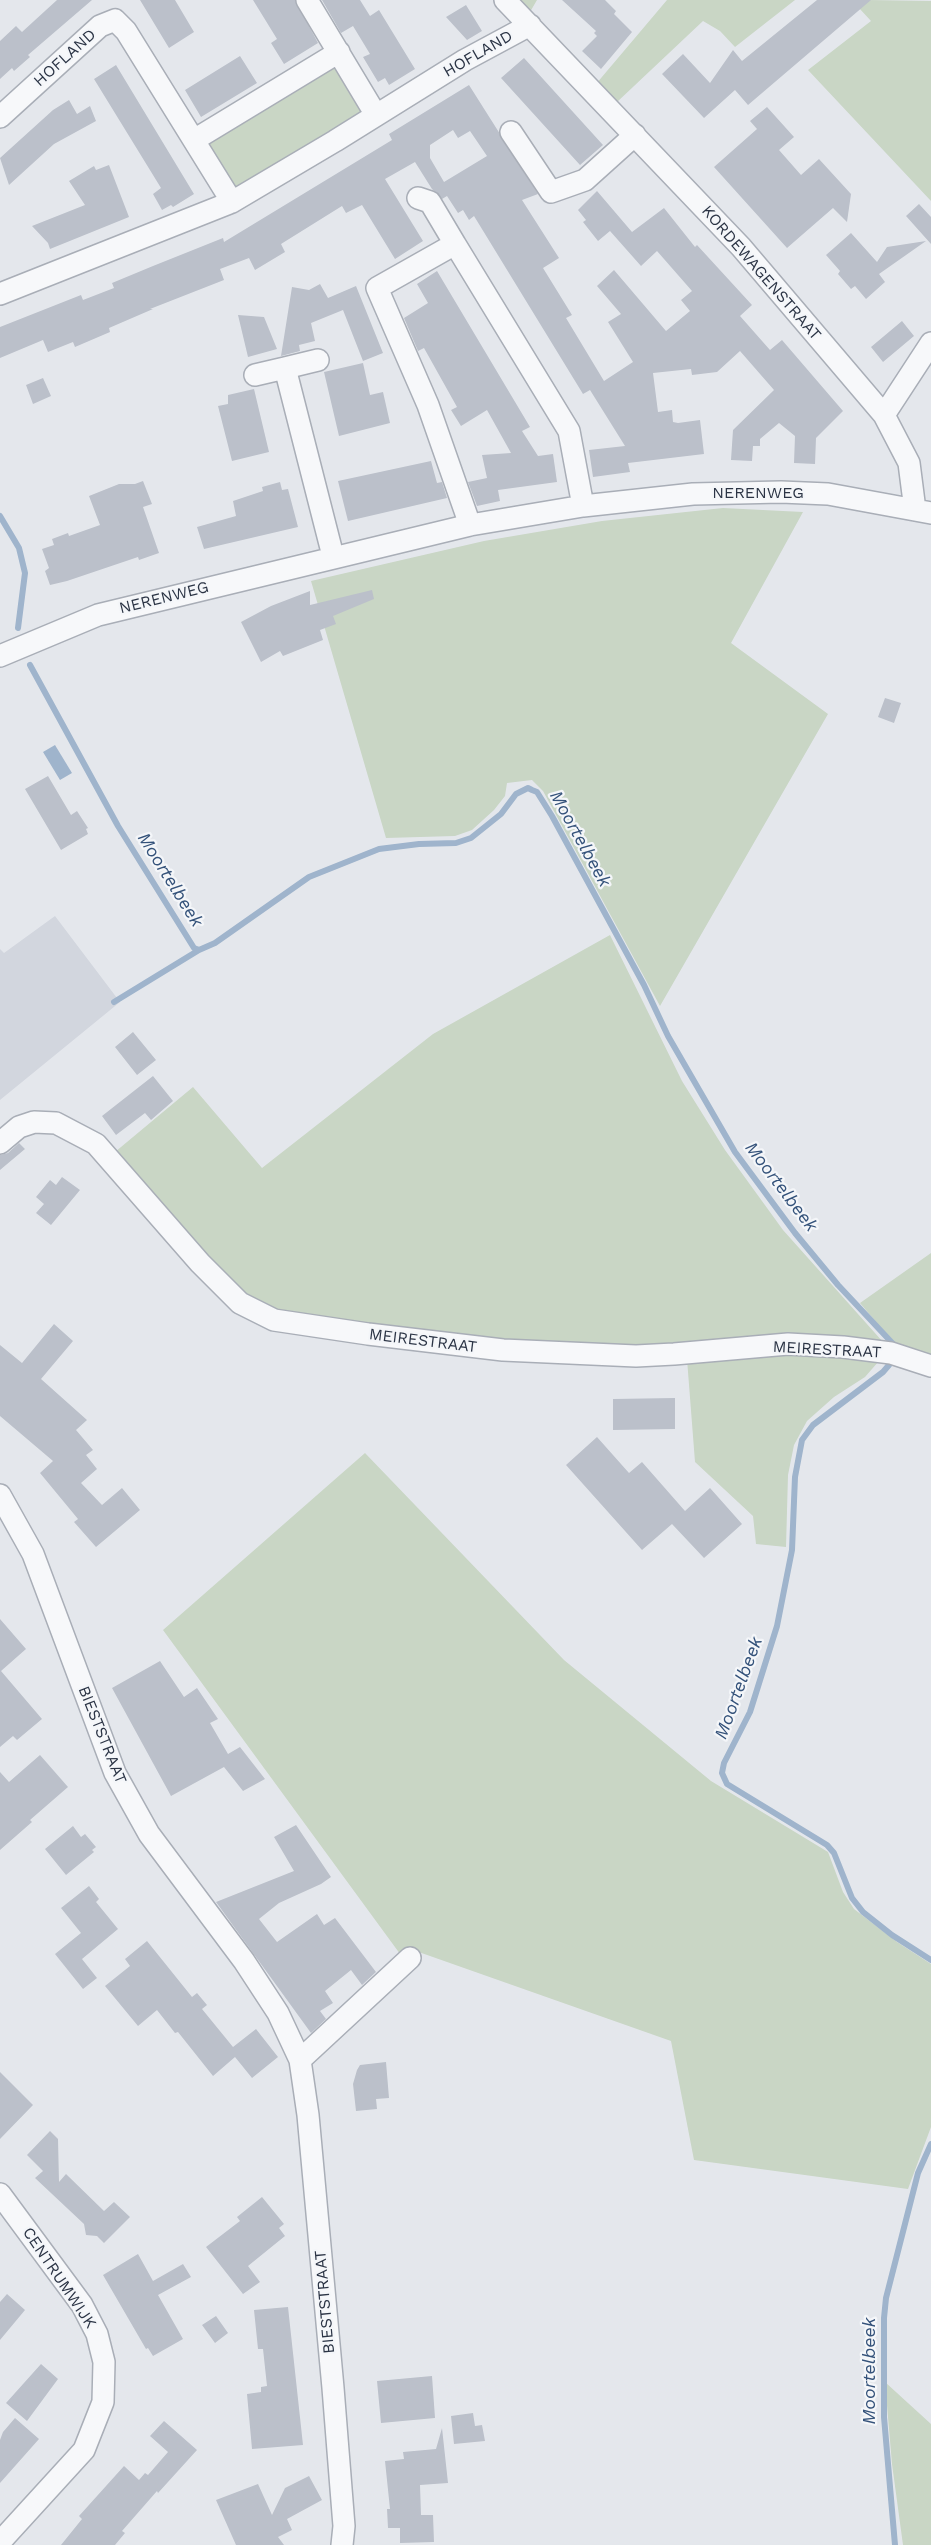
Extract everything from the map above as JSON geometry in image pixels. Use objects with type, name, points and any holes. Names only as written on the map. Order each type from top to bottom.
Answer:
[{"type":"street","points":[[307,0],[376,115]]},
{"type":"street","name":"KORDEWAGENSTRAAT","points":[[505,0],[741,247],[884,415],[909,463],[923,511]]},
{"type":"street","name":"HOFLAND","points":[[0,118],[100,26],[115,20],[126,31],[232,202]]},
{"type":"street","name":"HOFLAND","points":[[0,294],[232,202],[465,60],[530,25]]},
{"type":"street","points":[[194,140],[338,52]]},
{"type":"street","points":[[511,132],[551,192],[585,180],[635,135]]},
{"type":"street","points":[[418,198],[430,202],[569,431],[583,506]]},
{"type":"street","points":[[455,244],[377,288],[428,405],[470,525]]},
{"type":"street","points":[[884,415],[931,343]]},
{"type":"street","points":[[256,375],[318,360]]},
{"type":"street","points":[[285,368],[333,556]]},
{"type":"street","name":"NERENWEG","points":[[0,656],[98,615],[333,556],[470,525],[583,506],[694,494],[781,492],[828,494],[923,511]]},
{"type":"street","name":"MEIRESTRAAT","points":[[0,1143],[19,1127],[34,1122],[56,1122],[96,1144],[200,1263],[240,1303],[274,1320],[368,1334],[503,1350],[636,1356],[788,1344],[843,1347],[891,1354],[931,1366]]},
{"type":"street","name":"BIESTSTRAAT","points":[[0,1495],[33,1554],[115,1773],[149,1834],[244,1962],[278,2013],[300,2060],[308,2115],[333,2388],[344,2526],[342,2545]]},
{"type":"street","points":[[300,2060],[410,1958]]},
{"type":"street","name":"CENTRUMWIJK","points":[[0,2194],[82,2306],[97,2334],[104,2362],[103,2402],[84,2450],[0,2542]]},
{"type":"shaded area","points":[[55,916],[120,1002],[0,1100],[0,949],[4,953]]},
{"type":"green space","points":[[518,0],[537,0],[530,12]]},
{"type":"green space","points":[[667,0],[795,0],[735,47],[720,31],[703,21],[616,103],[596,84]]},
{"type":"green space","points":[[868,0],[931,1],[931,201],[808,70],[871,21],[859,8]]},
{"type":"green space","points":[[338,67],[363,112],[238,190],[230,187],[208,147],[215,136],[330,69]]},
{"type":"green space","points":[[723,508],[803,512],[731,643],[828,714],[660,1006],[543,791],[532,780],[507,783],[505,796],[494,810],[472,830],[455,836],[386,838],[311,581],[484,541],[602,521]]},
{"type":"green space","points":[[610,935],[682,1081],[725,1150],[783,1230],[883,1342],[822,1335],[665,1348],[513,1343],[287,1313],[261,1306],[222,1276],[115,1152],[193,1087],[262,1168],[433,1034]]},
{"type":"green space","points":[[931,1253],[931,1356],[893,1342],[860,1303]]},
{"type":"green space","points":[[764,1354],[809,1355],[879,1361],[865,1377],[834,1397],[807,1421],[794,1445],[788,1475],[786,1547],[756,1544],[753,1516],[695,1462],[687,1359]]},
{"type":"green space","points":[[365,1453],[564,1660],[711,1781],[828,1852],[843,1892],[854,1909],[897,1942],[931,1964],[931,2127],[908,2189],[694,2160],[671,2041],[413,1950],[403,1958],[163,1630]]},
{"type":"green space","points":[[885,2382],[931,2424],[931,2545],[903,2545],[892,2464]]},
{"type":"water","points":[[55,745],[72,773],[60,780],[43,752]]},
{"type":"building","points":[[57,0],[92,0],[28,55],[30,57],[14,71],[12,68],[0,79],[0,41],[16,26],[22,32]]},
{"type":"building","points":[[140,0],[175,0],[194,32],[169,48]]},
{"type":"building","points":[[253,0],[295,0],[318,43],[284,64],[271,43],[277,39]]},
{"type":"building","points":[[322,0],[360,0],[370,16],[379,10],[415,69],[389,85],[385,78],[378,82],[363,57],[370,54],[353,26],[341,33]]},
{"type":"building","points":[[562,0],[605,0],[616,11],[614,14],[632,32],[601,69],[582,51],[597,36],[594,33],[596,31]]},
{"type":"building","points":[[817,0],[871,0],[748,105],[735,90],[704,118],[662,74],[683,54],[710,83],[733,50],[742,61]]},
{"type":"building","points":[[466,5],[482,31],[467,40],[446,17]]},
{"type":"building","points":[[240,56],[257,83],[201,117],[185,90]]},
{"type":"building","points":[[524,58],[603,145],[580,165],[501,78]]},
{"type":"building","points":[[116,65],[194,194],[173,207],[171,205],[162,210],[153,194],[161,188],[94,79]]},
{"type":"building","points":[[469,85],[538,194],[522,200],[559,258],[543,268],[572,315],[566,318],[604,381],[633,362],[608,322],[621,314],[597,286],[614,270],[666,331],[690,311],[681,300],[692,291],[657,251],[641,266],[610,231],[598,241],[583,222],[586,220],[578,210],[597,191],[632,232],[664,208],[695,247],[697,245],[752,305],[740,316],[770,350],[782,340],[843,411],[816,438],[815,464],[794,463],[795,436],[779,423],[760,439],[760,446],[753,446],[752,461],[731,460],[733,430],[774,390],[740,351],[717,372],[692,375],[691,369],[653,373],[658,412],[672,410],[673,422],[678,423],[700,420],[704,454],[628,463],[630,472],[593,477],[589,450],[625,446],[590,390],[583,394],[474,216],[469,220],[463,210],[458,213],[447,196],[442,199],[432,189],[415,162],[385,179],[423,241],[395,259],[362,205],[346,213],[342,206],[281,244],[285,252],[255,270],[249,258],[220,269],[224,280],[150,309],[153,309],[109,328],[110,332],[75,347],[73,342],[48,352],[43,340],[0,358],[0,327],[81,295],[83,300],[114,288],[112,283],[153,266],[223,238],[224,242],[392,140],[389,134]],"holes":[[[453,130],[458,138],[470,131],[487,156],[444,182],[430,158],[430,145]]]},
{"type":"building","points":[[69,100],[77,114],[90,106],[96,121],[54,144],[9,185],[0,158],[53,110]]},
{"type":"building","points":[[767,107],[794,137],[779,150],[801,175],[819,159],[851,194],[847,222],[833,208],[787,248],[714,167],[757,129],[750,121]]},
{"type":"building","points":[[109,165],[129,217],[50,249],[48,243],[32,226],[85,205],[69,181],[94,166],[96,170]]},
{"type":"building","points":[[919,204],[931,217],[931,244],[906,216]]},
{"type":"building","points":[[851,233],[877,262],[887,247],[926,241],[879,274],[885,282],[866,299],[855,286],[851,289],[838,274],[840,271],[826,255]]},
{"type":"building","points":[[437,271],[530,427],[522,431],[538,456],[553,454],[557,482],[498,490],[500,501],[477,506],[468,482],[487,478],[482,455],[511,453],[487,410],[461,426],[451,410],[457,407],[424,348],[418,351],[404,318],[428,303],[417,284]]},
{"type":"building","points":[[320,284],[328,298],[356,286],[383,353],[363,361],[343,310],[311,323],[315,341],[299,345],[300,351],[281,356],[292,287],[309,290]]},
{"type":"building","points":[[238,315],[264,317],[277,349],[248,357]]},
{"type":"building","points":[[902,321],[914,336],[883,362],[871,347]]},
{"type":"building","points":[[363,363],[370,395],[383,392],[390,423],[339,436],[324,372]]},
{"type":"building","points":[[43,378],[51,396],[33,404],[26,385]]},
{"type":"building","points":[[254,389],[269,452],[232,461],[218,406],[228,404],[228,395]]},
{"type":"building","points":[[431,461],[437,483],[442,482],[447,498],[348,521],[338,481]]},
{"type":"building","points":[[143,481],[152,504],[143,507],[159,553],[139,560],[138,557],[50,585],[45,571],[49,568],[42,549],[54,545],[52,539],[68,533],[69,536],[100,525],[89,496],[119,484],[135,484]]},
{"type":"building","points":[[280,482],[282,490],[288,489],[298,527],[204,549],[197,527],[236,516],[233,501],[263,491],[262,487]]},
{"type":"building","points":[[372,590],[374,599],[333,616],[336,624],[320,630],[323,640],[283,656],[280,651],[261,662],[241,622],[271,606],[310,591],[310,605]]},
{"type":"building","points":[[885,698],[901,703],[894,723],[878,717]]},
{"type":"building","points":[[48,776],[71,815],[77,811],[88,828],[86,829],[88,834],[61,850],[25,789]]},
{"type":"building","points":[[133,1032],[156,1060],[137,1075],[115,1047]]},
{"type":"building","points":[[153,1076],[173,1101],[151,1120],[145,1113],[116,1135],[102,1116]]},
{"type":"building","points":[[19,1143],[25,1149],[0,1170],[0,1155],[8,1153]]},
{"type":"building","points":[[62,1177],[80,1190],[51,1225],[36,1213],[44,1204],[36,1197],[50,1180],[56,1185]]},
{"type":"building","points":[[54,1324],[73,1341],[41,1379],[87,1420],[76,1430],[93,1450],[86,1455],[97,1469],[81,1483],[102,1505],[122,1488],[140,1510],[96,1547],[74,1522],[78,1519],[40,1473],[53,1461],[0,1416],[0,1345],[22,1363]]},
{"type":"building","points":[[675,1398],[675,1429],[613,1430],[613,1399]]},
{"type":"building","points":[[597,1437],[629,1473],[642,1462],[685,1511],[710,1488],[742,1524],[704,1558],[672,1524],[642,1550],[566,1465]]},
{"type":"building","points":[[0,1619],[26,1649],[1,1671],[42,1719],[17,1740],[13,1736],[0,1747]]},
{"type":"building","points":[[160,1661],[184,1697],[197,1688],[218,1719],[210,1723],[228,1754],[240,1747],[265,1779],[243,1791],[224,1767],[171,1796],[112,1688]]},
{"type":"building","points":[[40,1755],[68,1787],[30,1820],[32,1822],[0,1850],[0,1772],[9,1782]]},
{"type":"building","points":[[296,1825],[331,1877],[321,1884],[279,1903],[259,1919],[277,1942],[317,1914],[324,1925],[335,1918],[376,1972],[362,1985],[351,1970],[325,1991],[333,2003],[320,2011],[326,2019],[311,2033],[216,1902],[294,1871],[274,1837]]},
{"type":"building","points":[[73,1826],[81,1837],[85,1834],[96,1847],[92,1850],[94,1852],[66,1875],[45,1849]]},
{"type":"building","points":[[89,1886],[99,1899],[96,1902],[118,1929],[82,1959],[97,1978],[83,1989],[55,1954],[81,1933],[61,1908]]},
{"type":"building","points":[[147,1941],[192,1997],[197,1993],[207,2005],[202,2009],[233,2047],[256,2029],[278,2057],[252,2078],[235,2057],[213,2076],[178,2032],[175,2033],[157,2010],[138,2026],[105,1986],[130,1966],[125,1959]]},
{"type":"building","points":[[386,2062],[389,2098],[376,2099],[377,2109],[356,2111],[353,2084],[360,2065]]},
{"type":"building","points":[[0,2072],[33,2105],[0,2139]]},
{"type":"building","points":[[50,2131],[58,2139],[59,2182],[66,2174],[104,2211],[114,2202],[130,2217],[104,2243],[97,2236],[86,2235],[84,2224],[35,2178],[43,2171],[27,2155]]},
{"type":"building","points":[[262,2197],[284,2224],[279,2228],[285,2236],[248,2266],[260,2282],[243,2294],[206,2247],[240,2221],[237,2217]]},
{"type":"building","points":[[138,2254],[153,2281],[183,2264],[191,2277],[158,2295],[183,2339],[153,2356],[148,2348],[146,2349],[103,2275]]},
{"type":"building","points":[[7,2294],[25,2310],[0,2340],[0,2302]]},
{"type":"building","points":[[288,2307],[303,2445],[252,2449],[247,2394],[261,2392],[261,2387],[267,2386],[263,2349],[258,2349],[254,2310]]},
{"type":"building","points":[[216,2316],[228,2333],[215,2343],[202,2325]]},
{"type":"building","points":[[41,2364],[58,2379],[27,2421],[6,2403]]},
{"type":"building","points":[[432,2376],[435,2418],[381,2423],[377,2381]]},
{"type":"building","points":[[473,2413],[475,2426],[482,2425],[485,2441],[454,2444],[451,2416]]},
{"type":"building","points":[[15,2418],[39,2439],[0,2483],[0,2440],[3,2432]]},
{"type":"building","points":[[164,2421],[197,2450],[122,2531],[125,2533],[115,2545],[61,2545],[82,2519],[79,2516],[124,2466],[139,2480],[145,2473],[148,2475],[168,2452],[150,2436]]},
{"type":"building","points":[[442,2428],[448,2483],[420,2485],[421,2515],[433,2515],[434,2542],[400,2543],[400,2528],[388,2528],[387,2509],[390,2509],[385,2461],[404,2459],[403,2452],[436,2449]]},
{"type":"building","points":[[309,2476],[322,2500],[287,2519],[292,2530],[278,2537],[284,2545],[236,2545],[216,2500],[258,2484],[272,2515],[285,2488]]},
{"type":"waterway","name":"Moortelbeek","points":[[0,516],[19,548],[25,573],[18,628]]},
{"type":"waterway","name":"Moortelbeek","points":[[30,665],[118,826],[194,948],[199,950]]},
{"type":"waterway","name":"Moortelbeek","points":[[114,1002],[199,950],[215,943],[309,877],[379,849],[419,844],[456,843],[471,838],[501,814],[516,794],[528,788],[537,792],[552,816],[644,985],[668,1036],[735,1152],[795,1233],[838,1285],[895,1346]]},
{"type":"waterway","name":"Moortelbeek","points":[[889,1365],[883,1372],[813,1425],[802,1440],[795,1477],[792,1550],[777,1626],[750,1712],[724,1763],[722,1773],[727,1784],[827,1845],[834,1853],[852,1898],[863,1912],[892,1935],[931,1960]]},
{"type":"waterway","name":"Moortelbeek","points":[[895,2545],[884,2417],[884,2318],[886,2298],[918,2173],[931,2144]]}]
